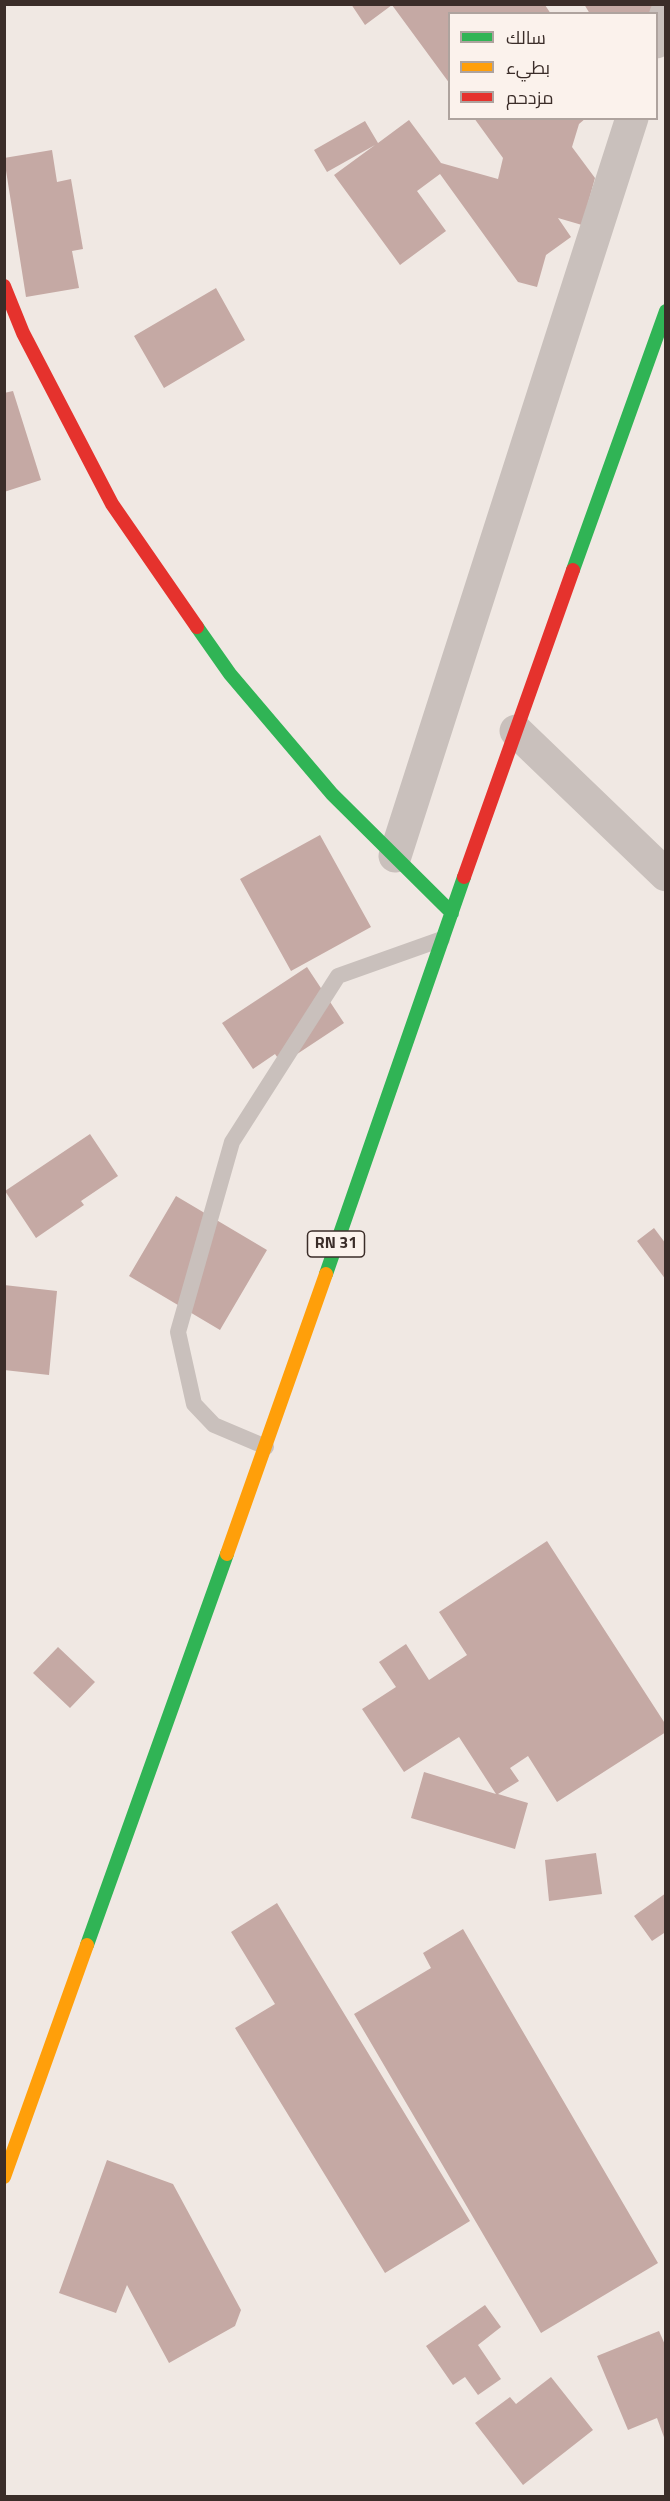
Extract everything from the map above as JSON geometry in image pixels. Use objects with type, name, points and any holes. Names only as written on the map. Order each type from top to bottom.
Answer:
[{"type":"main road","points":[[4,286],[23,333],[111,504],[230,674],[332,794],[452,913]]},
{"type":"main road","name":"RN 31","points":[[4,2177],[266,1447],[442,938],[666,311]]},
{"type":"street","points":[[658,39],[666,14]]},
{"type":"street","points":[[395,856],[631,120]]},
{"type":"street","points":[[516,731],[666,875]]},
{"type":"lane","points":[[266,1447],[214,1425],[194,1404],[177,1332],[232,1142],[338,976],[442,938]]},
{"type":"building","points":[[351,4],[545,5],[550,12],[448,12],[448,81],[392,5],[365,25]]},
{"type":"building","points":[[584,4],[666,4],[656,12],[589,12]]},
{"type":"building","points":[[409,120],[441,163],[498,179],[503,158],[475,120],[584,120],[579,124],[572,147],[595,178],[582,225],[558,218],[571,237],[546,255],[537,287],[518,282],[440,174],[417,191],[446,231],[400,265],[334,175],[375,145],[327,172],[314,150],[365,121],[378,143]]},
{"type":"building","points":[[52,150],[57,182],[71,179],[83,249],[72,251],[79,288],[26,297],[4,158]]},
{"type":"building","points":[[216,288],[245,340],[164,388],[134,336]]},
{"type":"building","points":[[13,391],[41,480],[4,492],[4,393]]},
{"type":"building","points":[[320,835],[371,927],[291,971],[240,879]]},
{"type":"building","points":[[307,967],[344,1023],[282,1064],[275,1054],[253,1069],[222,1023]]},
{"type":"building","points":[[90,1134],[118,1176],[81,1201],[84,1205],[36,1238],[5,1191]]},
{"type":"building","points":[[176,1196],[267,1250],[220,1330],[129,1276]]},
{"type":"building","points":[[654,1228],[666,1244],[666,1280],[637,1241]]},
{"type":"building","points":[[4,1285],[57,1291],[49,1375],[4,1370]]},
{"type":"building","points":[[547,1541],[666,1725],[666,1732],[557,1802],[528,1756],[510,1768],[519,1781],[498,1794],[528,1803],[515,1849],[411,1818],[424,1772],[496,1794],[459,1737],[404,1772],[362,1709],[396,1687],[379,1662],[406,1644],[429,1680],[467,1655],[439,1612]]},
{"type":"building","points":[[58,1647],[95,1682],[70,1708],[33,1673]]},
{"type":"building","points":[[596,1853],[602,1894],[549,1901],[545,1860]]},
{"type":"building","points":[[666,1893],[666,1935],[664,1933],[652,1941],[634,1916]]},
{"type":"building","points":[[277,1903],[470,2221],[385,2273],[235,2028],[275,2004],[231,1932]]},
{"type":"building","points":[[463,1929],[658,2263],[541,2333],[354,2014],[431,1968],[423,1953]]},
{"type":"building","points":[[107,2160],[173,2184],[241,2310],[235,2326],[169,2363],[127,2285],[116,2313],[59,2293]]},
{"type":"building","points":[[485,2305],[501,2327],[478,2345],[501,2379],[478,2395],[465,2377],[453,2385],[426,2346]]},
{"type":"building","points":[[659,2331],[666,2347],[665,2440],[657,2418],[628,2430],[597,2356]]},
{"type":"building","points":[[551,2377],[593,2430],[523,2485],[475,2423],[510,2397],[516,2404]]},
{"type":"traffic: fast","points":[[573,570],[666,311]]},
{"type":"traffic: fast","points":[[197,627],[230,674],[332,794],[452,913]]},
{"type":"traffic: fast","points":[[326,1274],[464,877]]},
{"type":"traffic: fast","points":[[87,1945],[227,1554]]},
{"type":"traffic: slow","points":[[227,1554],[326,1274]]},
{"type":"traffic: slow","points":[[4,2177],[87,1945]]},
{"type":"traffic: jam","points":[[4,286],[23,333],[112,504],[197,627]]},
{"type":"traffic: jam","points":[[464,877],[573,570]]}]
